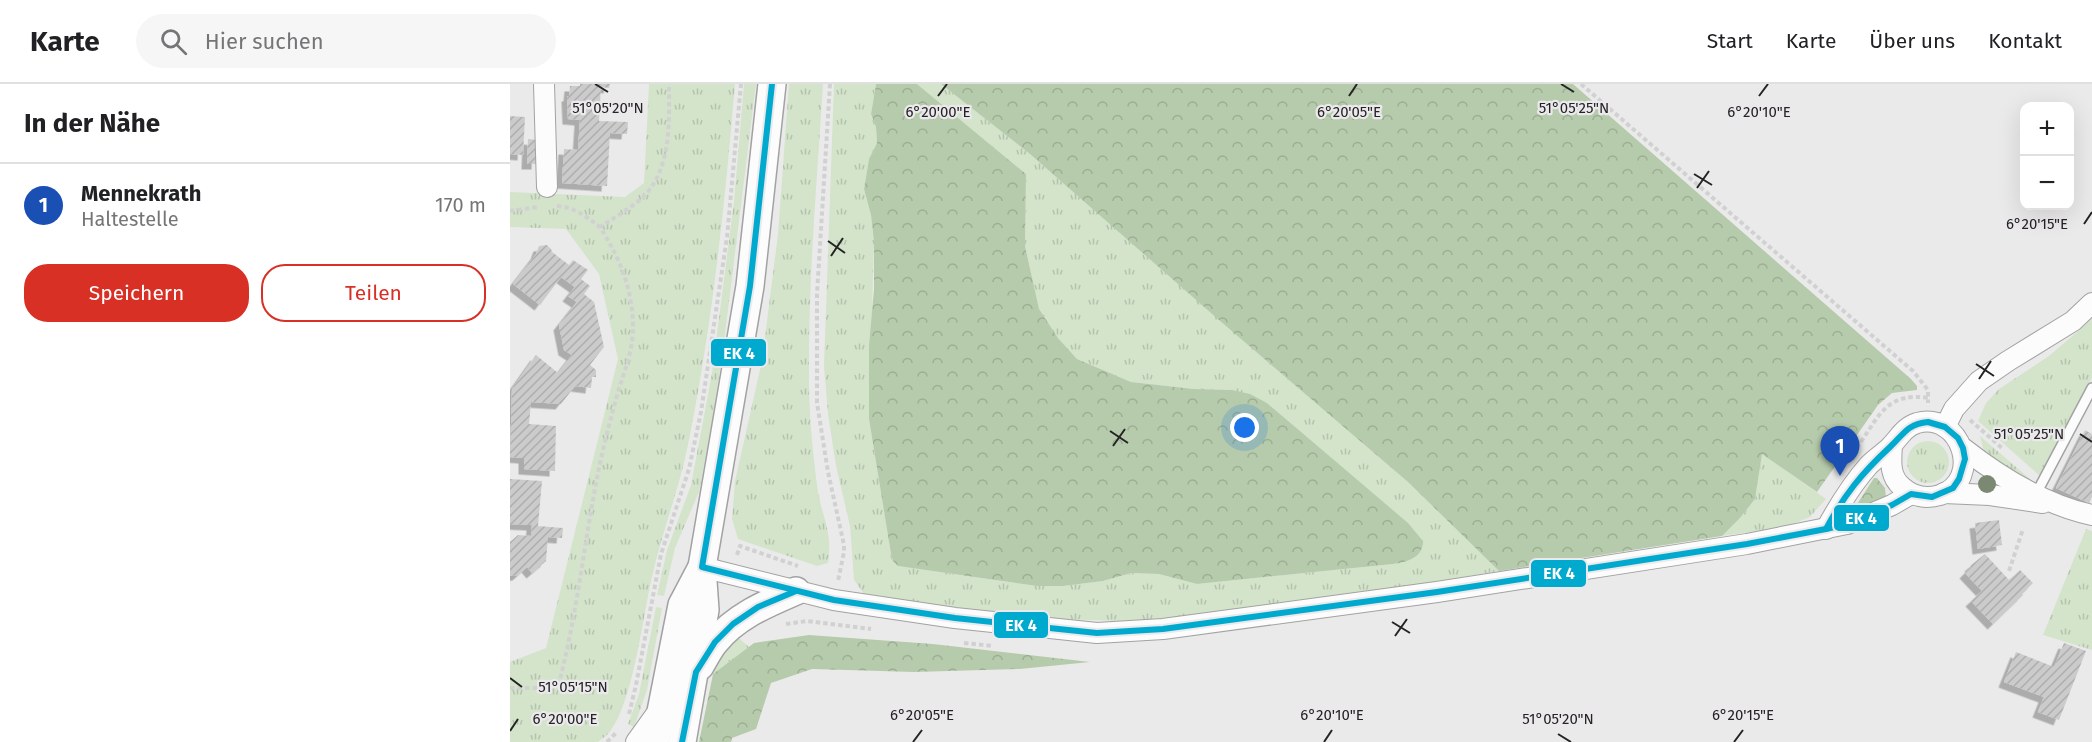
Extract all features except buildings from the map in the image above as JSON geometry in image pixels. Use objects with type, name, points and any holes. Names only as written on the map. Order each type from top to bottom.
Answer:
[{"type":"main road","points":[[682,742],[705,610],[702,567],[750,286],[772,84]]},
{"type":"main road","points":[[655,742],[682,605],[702,567]]},
{"type":"main road","points":[[696,672],[715,642],[733,624],[758,607],[796,591]]},
{"type":"street","points":[[544,84],[547,196]]},
{"type":"street","points":[[1937,424],[1954,410],[1979,381],[2073,321],[2092,303]]},
{"type":"street","points":[[1826,529],[1839,505],[1870,465],[1906,429],[1917,423],[1937,424],[1958,438],[1965,459],[1959,479],[1953,488],[1932,497],[1911,494],[1894,478],[1891,469],[1892,445]]},
{"type":"street","points":[[1963,448],[1984,464],[2062,506]]},
{"type":"street","points":[[1944,493],[1990,495],[2062,506],[2092,515]]},
{"type":"street","points":[[702,567],[834,600],[955,618],[1097,633],[1163,629],[1437,592],[1747,544],[1826,529],[1856,520],[1892,505],[1911,494]]},
{"type":"street","points":[[636,742],[660,708]]},
{"type":"lane","points":[[2036,494],[2092,388]]},
{"type":"path","points":[[600,227],[630,208],[646,193],[660,173],[667,140],[669,84]]},
{"type":"path","points":[[628,716],[661,554],[689,469],[701,412],[727,237],[741,84]]},
{"type":"path","points":[[830,84],[817,294],[816,357],[819,415],[844,552],[834,600]]},
{"type":"path","points":[[1581,84],[1913,371],[1928,390],[1937,424]]},
{"type":"path","points":[[510,688],[537,688],[560,679],[572,632],[597,478],[616,397],[631,353],[633,325],[630,290],[615,252],[600,227],[547,196]]},
{"type":"path","points":[[2009,571],[2023,529]]},
{"type":"path","points":[[652,601],[682,605]]},
{"type":"path","points":[[784,624],[807,621],[873,630]]},
{"type":"path","points":[[954,641],[1001,646]]},
{"type":"path","points":[[607,742],[622,724]]},
{"type":"green space","points":[[649,84],[735,84],[717,265],[688,445],[656,560],[631,682],[617,721],[608,734],[598,742],[510,742],[510,662],[546,648],[618,359],[599,274],[566,229],[510,227],[510,192],[625,197],[644,183]]},
{"type":"green space","points":[[744,84],[756,84],[723,350],[711,426],[699,492],[675,548],[664,596],[657,595],[667,550],[691,485],[712,373],[734,201]]},
{"type":"green space","points":[[789,84],[823,84],[811,268],[809,393],[816,478],[828,535],[829,553],[828,563],[817,566],[738,539],[732,519],[735,481],[762,361],[778,234]]},
{"type":"green space","points":[[834,84],[876,84],[871,114],[876,127],[877,143],[869,159],[864,189],[871,215],[874,242],[869,419],[891,554],[898,566],[1037,586],[1063,586],[1103,581],[1131,573],[1159,574],[1197,584],[1393,564],[1415,558],[1294,426],[1267,403],[1232,390],[1194,389],[1131,382],[1077,359],[1058,338],[1039,310],[1025,246],[1026,174],[917,84],[941,84],[1030,154],[1408,482],[1499,571],[1265,609],[1150,622],[1058,619],[924,605],[864,594],[854,580],[850,526],[836,466],[824,366]]},
{"type":"green space","points":[[876,84],[917,84],[1026,174],[1025,246],[1039,309],[1058,338],[1077,359],[1131,382],[1194,389],[1232,390],[1250,394],[1267,403],[1408,523],[1423,541],[1417,555],[1409,560],[1393,564],[1197,584],[1159,574],[1131,573],[1103,581],[1063,586],[1037,586],[898,566],[891,554],[869,419],[869,346],[874,289],[874,242],[871,215],[864,189],[869,159],[877,143],[876,127],[871,114]]},
{"type":"green space","points":[[941,84],[1573,84],[1911,379],[1917,386],[1917,390],[1892,393],[1878,405],[1817,492],[1762,454],[1755,499],[1722,536],[1499,571],[1408,482],[1030,154]]},
{"type":"green space","points":[[2092,319],[2092,378],[2040,476],[1978,421],[1986,403],[1999,389],[2049,356]]},
{"type":"green space","points":[[1980,436],[2030,479],[2011,472],[1985,455]]},
{"type":"green space","points":[[1928,441],[1936,442],[1943,447],[1948,454],[1948,470],[1943,477],[1936,482],[1928,483],[1920,482],[1913,477],[1908,470],[1907,462],[1908,454],[1913,447],[1920,442]]},
{"type":"green space","points":[[1762,453],[1826,499],[1810,517],[1785,527],[1722,536],[1755,499]]},
{"type":"green space","points":[[1874,478],[1877,478],[1885,488],[1886,498],[1852,512]]},
{"type":"green space","points":[[2086,529],[2092,531],[2092,650],[2043,635]]},
{"type":"green space","points":[[656,607],[662,608],[647,690],[634,727],[628,724],[639,694]]},
{"type":"green space","points":[[733,633],[749,647],[713,674],[714,659]]},
{"type":"green space","points":[[809,635],[933,644],[1090,662],[1020,669],[914,672],[812,669],[771,683],[756,729],[732,738],[731,742],[699,742],[713,674],[754,643]]},
{"type":"transit line","points":[[772,84],[750,286],[702,567],[834,600],[955,618],[1097,633],[1163,629],[1437,592],[1747,544],[1826,529]]},
{"type":"transit line","points":[[1928,422],[1945,427],[1958,438],[1963,448],[1965,459],[1959,479],[1953,488],[1932,497],[1911,494],[1892,505],[1847,524],[1826,529],[1854,485],[1871,466],[1906,430],[1928,422]]},
{"type":"transit line","points":[[682,742],[696,672],[715,642],[733,624],[758,607],[796,591]]},
{"type":"place","name":"Mennekrath","points":[[1840,476]]}]
